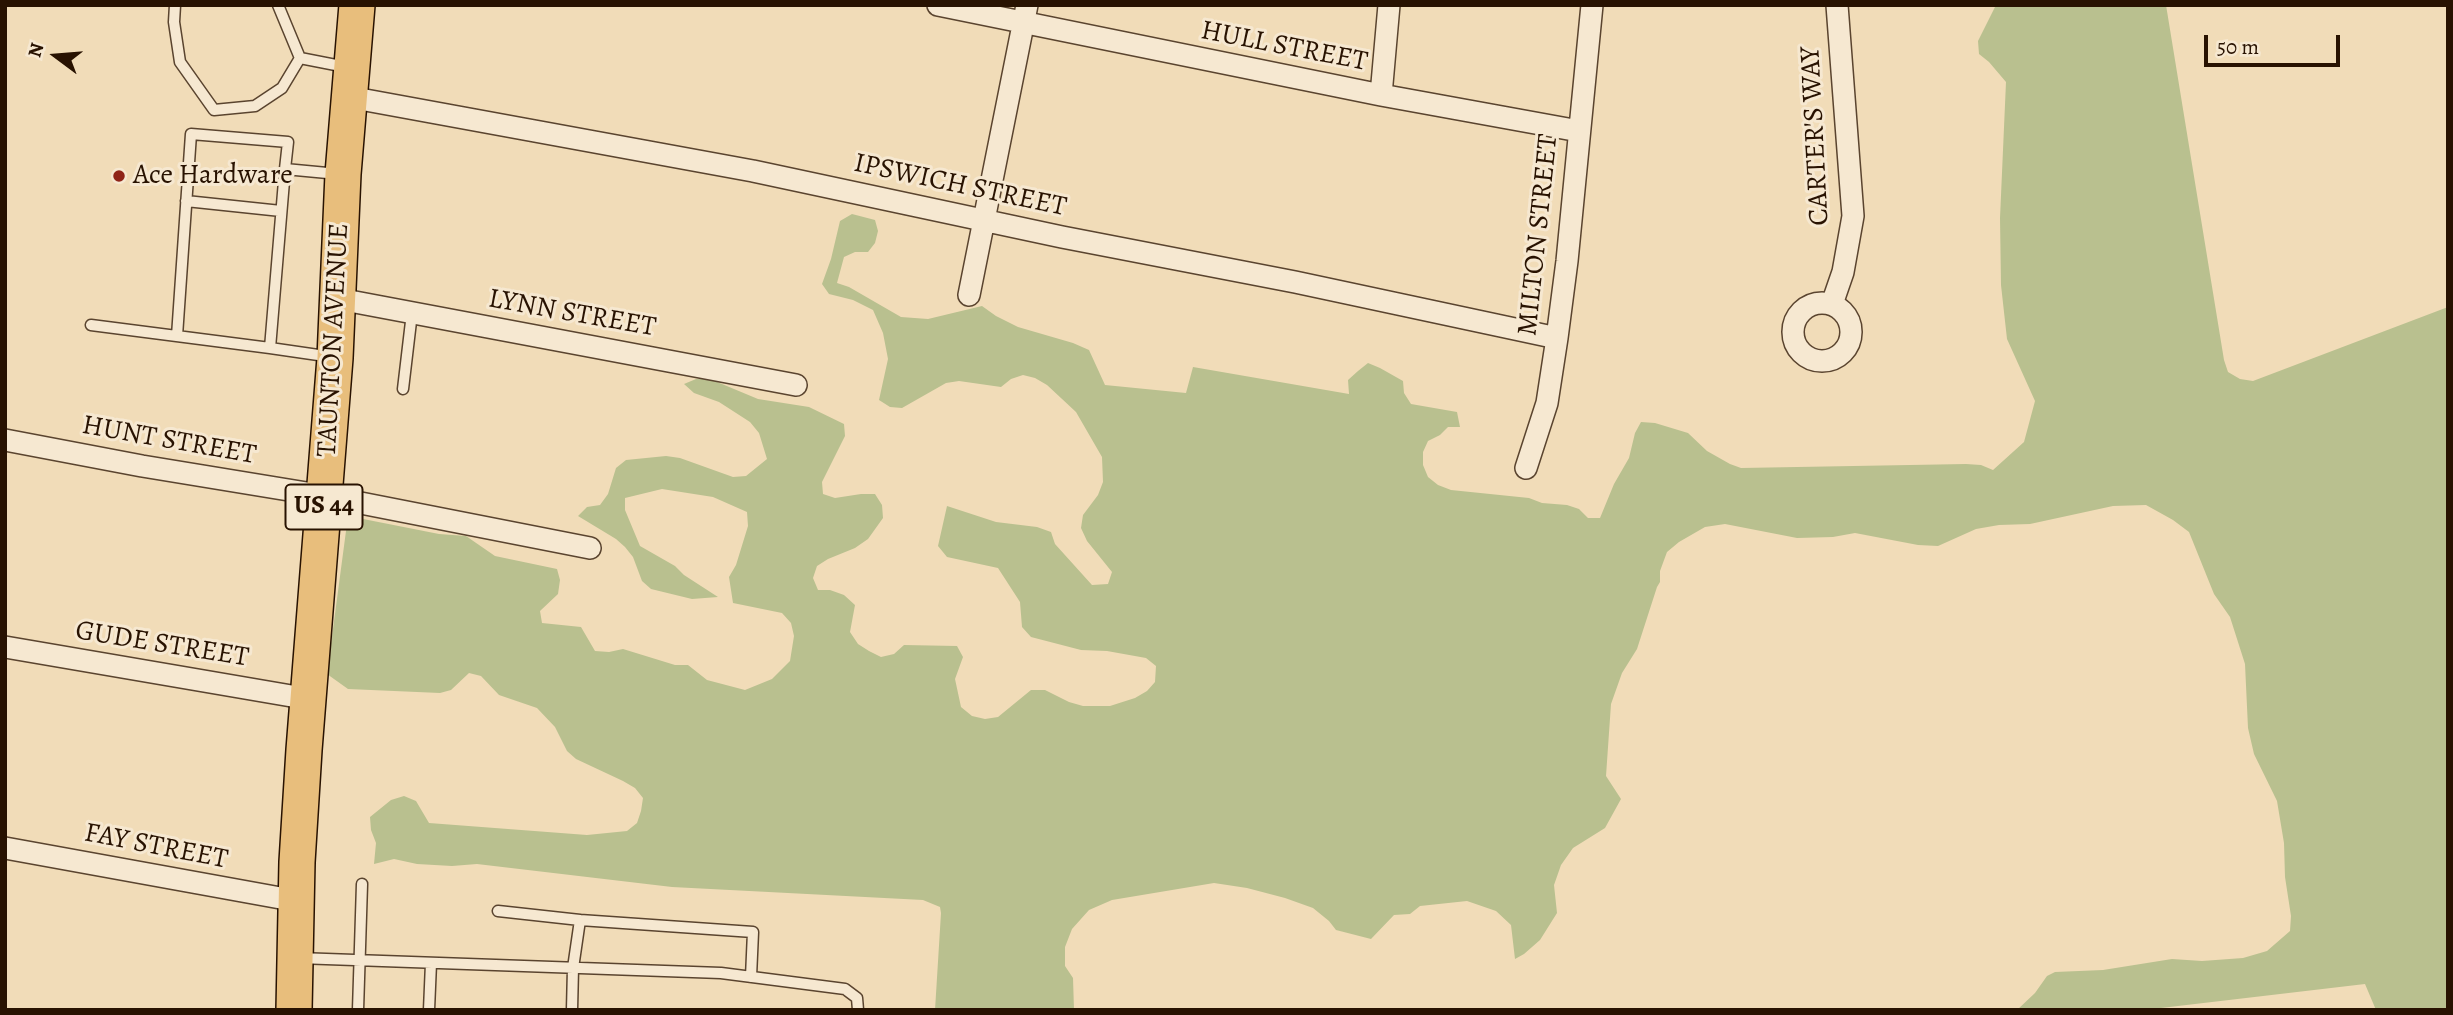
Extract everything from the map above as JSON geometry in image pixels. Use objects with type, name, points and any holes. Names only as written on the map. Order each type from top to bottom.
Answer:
[{"type":"highway","name":"TAUNTON AVENUE","points":[[294,1010],[297,862],[335,358],[343,174],[357,5]]},
{"type":"street","name":"HULL STREET","points":[[937,5],[1025,15],[1381,95],[1579,131]]},
{"type":"street","points":[[1381,95],[1389,5]]},
{"type":"street","name":"MILTON STREET","points":[[1526,468],[1547,403],[1557,338],[1592,5]]},
{"type":"street","name":"CARTER'S WAY","points":[[1832,304],[1843,272],[1853,216],[1837,5]]},
{"type":"street","points":[[968,295],[1025,15]]},
{"type":"street","name":"IPSWICH STREET","points":[[350,83],[983,220],[1557,338]]},
{"type":"street","name":"LYNN STREET","points":[[339,299],[796,385]]},
{"type":"street","name":"HUNT STREET","points":[[5,440],[325,496],[590,548]]},
{"type":"street","name":"GUDE STREET","points":[[5,647],[309,699]]},
{"type":"street","name":"FAY STREET","points":[[5,848],[297,901]]},
{"type":"lane","points":[[175,5],[174,22],[180,62],[214,110],[255,106],[282,88],[300,58]]},
{"type":"lane","points":[[278,5],[300,58],[350,83]]},
{"type":"lane","points":[[177,336],[191,134],[288,142],[270,348]]},
{"type":"lane","points":[[285,169],[343,174]]},
{"type":"lane","points":[[186,201],[281,211]]},
{"type":"lane","points":[[403,389],[412,313]]},
{"type":"lane","points":[[91,325],[335,358]]},
{"type":"lane","points":[[358,1010],[362,884]]},
{"type":"lane","points":[[498,911],[580,920],[754,932],[751,977]]},
{"type":"lane","points":[[580,920],[573,968],[572,1009],[585,1010]]},
{"type":"lane","points":[[295,958],[721,974],[845,989],[857,999],[858,1010]]},
{"type":"lane","points":[[429,1010],[431,963]]},
{"type":"green space","points":[[1996,5],[2166,5],[2228,372],[2240,379],[2253,381],[2448,307],[2448,1010],[2376,1010],[2365,984],[2144,1010],[2017,1010],[2035,993],[2047,976],[2055,972],[2103,970],[2172,959],[2202,961],[2243,958],[2267,951],[2290,931],[2284,843],[2277,801],[2254,754],[2248,728],[2245,664],[2230,617],[2214,594],[2189,532],[2146,505],[2113,506],[2030,524],[1976,529],[1938,546],[1918,545],[1855,533],[1797,538],[1725,524],[1705,527],[1679,542],[1667,552],[1660,571],[1660,582],[1637,649],[1622,673],[1611,704],[1606,776],[1621,799],[1605,828],[1573,848],[1561,865],[1554,885],[1557,913],[1540,940],[1515,959],[1511,925],[1496,911],[1467,901],[1420,906],[1410,914],[1394,915],[1371,939],[1336,930],[1313,908],[1285,898],[1214,883],[1112,900],[1089,910],[1072,929],[1065,947],[1065,966],[1073,978],[1074,1010],[935,1010],[941,913],[940,907],[923,900],[672,887],[477,864],[417,864],[394,859],[374,864],[376,843],[370,817],[391,800],[404,796],[416,801],[429,823],[587,835],[627,831],[637,823],[643,798],[635,788],[623,781],[576,759],[567,751],[555,727],[537,708],[499,695],[481,676],[469,673],[451,690],[440,693],[348,689],[327,674],[348,516],[439,534],[466,536],[495,556],[557,569],[560,580],[558,594],[540,611],[542,623],[581,627],[595,651],[623,649],[675,665],[688,665],[707,680],[745,690],[772,679],[790,661],[794,636],[791,623],[782,613],[733,603],[729,577],[736,565],[748,526],[747,512],[713,497],[662,489],[625,498],[625,510],[640,546],[675,566],[718,597],[692,599],[651,589],[642,581],[633,557],[625,547],[578,516],[587,507],[600,505],[608,494],[616,468],[626,460],[666,456],[680,458],[733,477],[746,476],[767,459],[759,433],[750,422],[719,402],[694,393],[684,384],[696,379],[710,379],[758,399],[809,407],[844,424],[845,436],[822,482],[823,494],[835,498],[875,494],[882,505],[883,518],[868,539],[817,566],[813,578],[818,590],[830,590],[844,595],[855,605],[850,632],[858,644],[881,657],[894,654],[904,645],[957,646],[963,657],[955,679],[961,707],[972,716],[985,719],[998,717],[1031,690],[1045,690],[1083,706],[1110,706],[1135,698],[1155,682],[1156,666],[1146,658],[1107,651],[1081,650],[1031,637],[1022,627],[1020,602],[998,568],[947,557],[938,546],[947,506],[996,522],[1037,527],[1051,532],[1055,544],[1092,585],[1108,584],[1112,572],[1087,541],[1081,528],[1083,515],[1098,495],[1103,482],[1102,457],[1076,412],[1047,385],[1035,378],[1023,375],[1011,379],[1001,387],[959,381],[946,383],[902,408],[890,407],[879,400],[888,359],[883,333],[873,310],[853,300],[829,294],[822,284],[840,221],[852,214],[875,220],[878,231],[875,243],[868,252],[855,252],[844,257],[837,283],[901,317],[928,319],[982,306],[1018,327],[1089,350],[1105,385],[1186,393],[1193,367],[1349,394],[1348,380],[1358,371],[1368,363],[1380,368],[1403,381],[1404,393],[1411,404],[1457,412],[1460,427],[1448,427],[1428,441],[1423,452],[1423,465],[1428,477],[1451,490],[1567,505],[1579,509],[1588,518],[1600,518],[1614,484],[1629,458],[1635,433],[1641,422],[1655,423],[1688,433],[1707,451],[1741,468],[1966,464],[1981,465],[1993,470],[2024,442],[2035,401],[2007,339],[2001,285],[2000,218],[2006,82],[1979,54],[1978,41]]},
{"type":"place","name":"Ace Hardware","points":[[119,176]]}]
